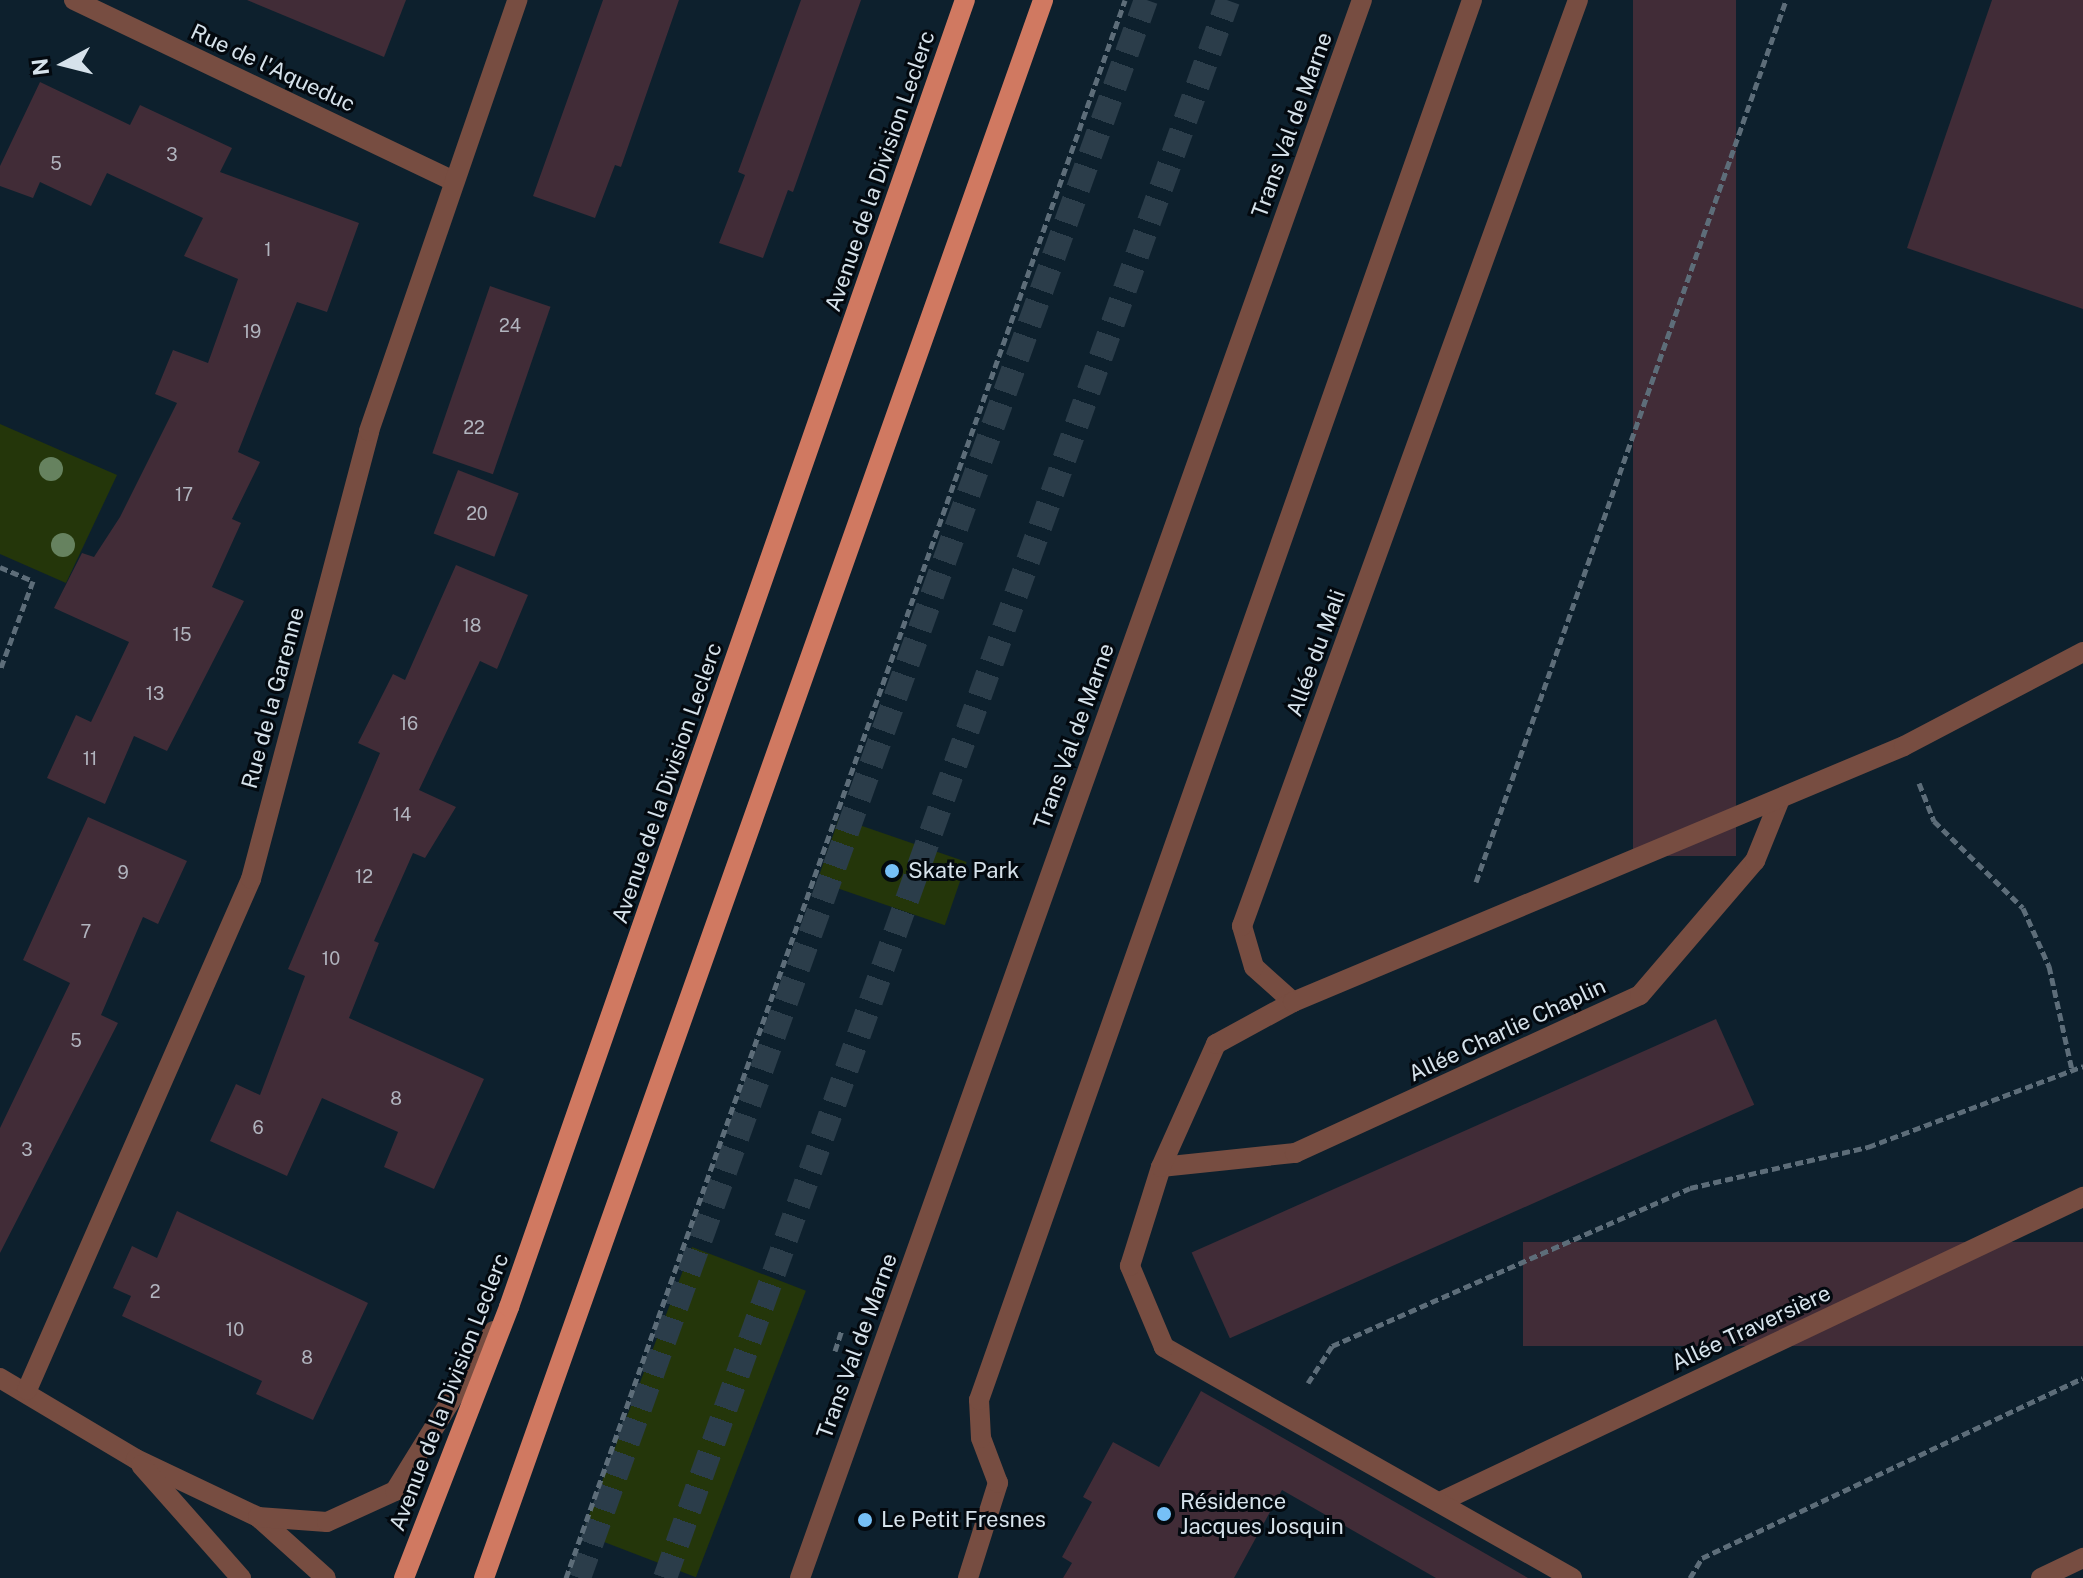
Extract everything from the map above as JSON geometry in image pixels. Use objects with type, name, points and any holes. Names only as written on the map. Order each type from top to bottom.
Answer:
[{"type":"main road","name":"Avenue de la Division Leclerc","points":[[404,1578],[509,1307],[965,0]]},
{"type":"main road","points":[[484,1578],[1043,0]]},
{"type":"street","name":"Rue de l'Aqueduc","points":[[74,0],[452,180]]},
{"type":"street","name":"Rue de la Garenne","points":[[27,1390],[251,879],[369,431],[452,180],[517,0]]},
{"type":"street","name":"Trans Val de Marne","points":[[800,1578],[1362,0]]},
{"type":"street","points":[[968,1578],[998,1483],[981,1438],[979,1400],[1472,0]]},
{"type":"street","name":"Allée du Mali","points":[[1293,1002],[1254,967],[1242,926],[1578,0]]},
{"type":"street","points":[[1572,1578],[1288,1414],[1164,1347],[1130,1266],[1161,1167],[1216,1044],[1293,1002],[1904,746],[2083,652]]},
{"type":"street","name":"Allée Charlie Chaplin","points":[[1161,1167],[1295,1153],[1640,995],[1755,861],[1780,799]]},
{"type":"street","name":"Allée Traversière","points":[[1440,1502],[2083,1197]]},
{"type":"street","points":[[258,1517],[327,1522],[395,1491],[509,1307]]},
{"type":"street","points":[[0,1378],[27,1390],[136,1459],[258,1517],[326,1578]]},
{"type":"street","points":[[136,1459],[241,1578]]},
{"type":"street","points":[[2041,1578],[2083,1558]]},
{"type":"path","points":[[566,1578],[1125,0]]},
{"type":"path","points":[[1474,926],[1470,899],[1786,0]]},
{"type":"path","points":[[0,567],[33,581],[0,670]]},
{"type":"path","points":[[1904,746],[1934,821],[2023,908],[2049,966],[2072,1070]]},
{"type":"path","points":[[1288,1414],[1332,1346],[1690,1188],[1868,1147],[2083,1066]]},
{"type":"path","points":[[1690,1578],[1702,1558],[2083,1378]]},
{"type":"green space","points":[[0,424],[117,475],[66,583],[0,554]]},
{"type":"green space","name":"Skate Park","points":[[839,818],[967,862],[945,925],[817,881]]},
{"type":"green space","points":[[692,1247],[806,1291],[696,1577],[582,1534]]},
{"type":"building","points":[[247,0],[406,0],[384,57]]},
{"type":"building","points":[[603,0],[679,0],[621,167],[615,165],[595,218],[533,196]]},
{"type":"building","points":[[801,0],[861,0],[793,192],[788,190],[763,258],[719,243],[745,175],[738,172]]},
{"type":"building","points":[[1633,0],[1736,0],[1736,856],[1633,856]]},
{"type":"building","points":[[1992,0],[2083,0],[2083,309],[1907,248]]},
{"type":"building","points":[[40,82],[130,125],[140,105],[232,148],[220,172],[359,223],[327,312],[297,302],[238,452],[260,462],[232,519],[241,523],[212,587],[244,601],[167,751],[134,736],[105,804],[47,778],[76,715],[91,722],[129,642],[54,608],[82,553],[94,557],[120,517],[177,403],[155,394],[173,350],[208,363],[238,279],[184,256],[203,218],[107,173],[91,206],[40,182],[33,198],[0,186],[0,166]]},
{"type":"building","points":[[490,286],[551,307],[493,474],[432,453]]},
{"type":"building","points":[[458,470],[519,493],[494,557],[434,533]]},
{"type":"building","points":[[456,565],[528,595],[497,669],[480,661],[419,790],[456,807],[425,858],[413,853],[374,941],[379,943],[349,1018],[484,1079],[434,1189],[384,1167],[398,1132],[322,1098],[287,1176],[210,1141],[236,1084],[260,1095],[305,976],[288,969],[380,753],[358,743],[393,674],[405,680]]},
{"type":"building","points":[[88,817],[187,861],[158,924],[143,917],[101,1015],[118,1023],[0,1253],[0,1128],[70,983],[23,960]]},
{"type":"building","points":[[1716,1019],[1754,1105],[1230,1338],[1192,1252]]},
{"type":"building","points":[[177,1211],[368,1303],[313,1420],[256,1394],[262,1381],[122,1316],[131,1296],[113,1288],[132,1246],[157,1258]]},
{"type":"building","points":[[1523,1242],[2083,1242],[2083,1346],[1523,1346]]},
{"type":"building","points":[[1201,1391],[1528,1578],[1436,1578],[1282,1490],[1234,1578],[1063,1578],[1072,1563],[1062,1557],[1092,1502],[1083,1497],[1113,1442],[1159,1467]]},
{"type":"tunnel","points":[[579,1578],[1146,0]]},
{"type":"tunnel","points":[[665,1578],[1228,0]]},
{"type":"place","name":"Skate Park","points":[[892,871]]},
{"type":"place","name":"Résidence Jacques Josquin","points":[[1164,1514]]},
{"type":"place","name":"Le Petit Fresnes","points":[[865,1520]]}]
